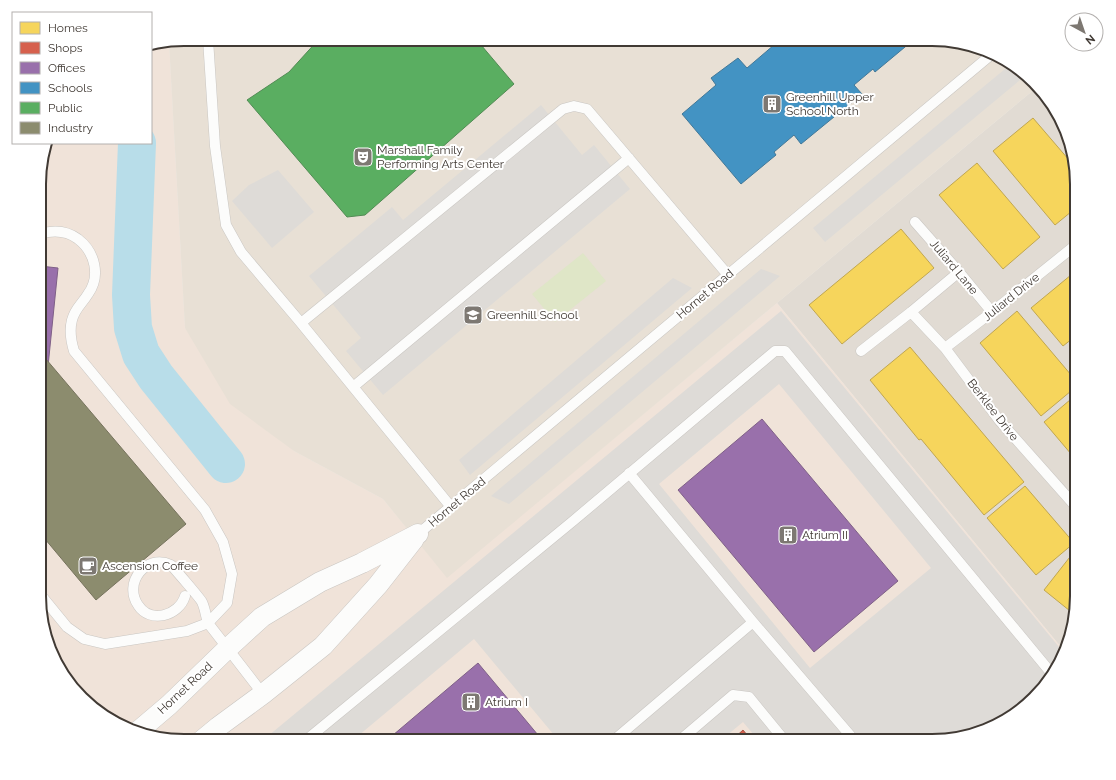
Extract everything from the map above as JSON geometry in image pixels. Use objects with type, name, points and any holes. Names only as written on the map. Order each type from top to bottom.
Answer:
[{"type":"street","name":"Hornet Road","points":[[142,728],[169,705],[262,617],[320,582],[362,563],[418,534]]},
{"type":"street","name":"Hornet Road","points":[[210,734],[264,694],[323,646],[378,585],[418,534]]},
{"type":"lane","points":[[208,46],[215,146],[226,225],[241,252],[353,386],[451,507]]},
{"type":"lane","name":"Hornet Road","points":[[418,534],[988,58]]},
{"type":"lane","points":[[301,323],[563,110],[574,106],[587,109],[728,275]]},
{"type":"lane","points":[[353,386],[629,158]]},
{"type":"lane","name":"Juliard Lane","points":[[915,222],[960,272],[992,312]]},
{"type":"lane","points":[[46,232],[62,232],[74,236],[85,245],[92,256],[95,269],[94,282],[88,294],[78,306],[72,320],[70,336],[74,351],[205,510],[224,542],[232,574],[227,603],[208,623],[187,631],[105,644],[84,639],[67,627],[46,601]]},
{"type":"lane","name":"Juliard Drive","points":[[945,348],[1070,250]]},
{"type":"lane","points":[[861,351],[960,272]]},
{"type":"lane","name":"Berklee Drive","points":[[911,312],[945,348],[999,420],[1070,500]]},
{"type":"lane","points":[[314,734],[573,521],[775,351],[785,351],[1049,670]]},
{"type":"lane","points":[[629,473],[753,622],[849,734]]},
{"type":"lane","points":[[185,596],[179,608],[172,613],[163,616],[154,616],[145,612],[138,606],[134,598],[134,580],[138,573],[154,563],[163,563],[172,566],[202,602],[208,623],[264,694]]},
{"type":"lane","points":[[621,734],[753,622]]},
{"type":"lane","points":[[687,734],[733,695],[749,697],[779,734]]},
{"type":"shaded area","name":"Greenhill School","points":[[941,46],[977,53],[993,60],[1016,74],[1033,90],[447,578],[383,499],[294,451],[230,404],[185,328],[169,47]]},
{"type":"shaded area","points":[[169,47],[185,328],[294,451],[383,499],[447,577],[777,303],[1061,647],[1052,665],[1030,694],[1009,711],[993,720],[977,727],[941,734],[175,734],[139,727],[115,716],[100,706],[80,687],[69,673],[60,657],[53,641],[46,605],[47,166],[52,144],[152,144],[152,50]]},
{"type":"shaded area","points":[[1007,68],[1022,79],[825,242],[813,228]]},
{"type":"shaded area","points":[[1033,90],[1042,100],[1060,131],[1070,175],[1070,605],[1061,647],[777,303]]},
{"type":"shaded area","points":[[541,105],[582,155],[594,145],[630,189],[383,395],[346,351],[361,338],[309,276],[392,207],[403,220]]},
{"type":"shaded area","points":[[278,170],[314,212],[272,248],[232,201],[249,185]]},
{"type":"shaded area","points":[[761,269],[780,276],[509,504],[491,496]]},
{"type":"shaded area","points":[[673,278],[692,288],[470,475],[459,460]]},
{"type":"shaded area","points":[[781,311],[1060,648],[1042,680],[1023,700],[1009,711],[993,720],[977,727],[959,731],[941,734],[753,734],[743,722],[728,734],[553,734],[474,639],[360,734],[270,734]],"holes":[[[779,384],[931,568],[810,668],[659,484]]]},
{"type":"green space","points":[[583,253],[606,281],[555,322],[532,294]]},
{"type":"building: Homes","points":[[1033,118],[1067,158],[1070,175],[1070,213],[1055,225],[993,151]]},
{"type":"building: Homes","points":[[977,163],[1040,237],[1003,269],[939,195]]},
{"type":"building: Homes","points":[[901,229],[934,268],[842,344],[809,305]]},
{"type":"building: Homes","points":[[1070,276],[1070,340],[1063,346],[1031,308]]},
{"type":"building: Homes","points":[[1017,311],[1070,374],[1070,392],[1041,416],[980,343]]},
{"type":"building: Homes","points":[[910,347],[1024,482],[984,515],[921,439],[919,440],[870,380]]},
{"type":"building: Homes","points":[[1070,400],[1070,453],[1044,422]]},
{"type":"building: Homes","points":[[1025,486],[1070,538],[1070,546],[1036,575],[987,518]]},
{"type":"building: Homes","points":[[1070,557],[1069,610],[1044,590]]},
{"type":"building: Shops","points":[[743,730],[746,734],[739,734]]},
{"type":"building: Offices","points":[[46,267],[58,268],[46,386]]},
{"type":"building: Offices","name":"Atrium II","points":[[762,419],[898,581],[814,652],[678,490]]},
{"type":"building: Offices","name":"Atrium I","points":[[478,663],[537,734],[394,734]]},
{"type":"building: Schools","name":"Greenhill Upper School North","points":[[773,46],[906,46],[875,72],[873,69],[854,85],[862,94],[801,144],[794,135],[774,152],[776,155],[741,184],[682,114],[716,85],[711,78],[738,58],[747,68]]},
{"type":"building: Public","name":"Marshall Family Performing Arts Center","points":[[313,46],[482,46],[514,84],[365,215],[347,217],[247,100],[289,72]]},
{"type":"building: Industry","points":[[46,359],[186,524],[96,600],[46,540]]},
{"type":"waterway","points":[[137,144],[131,295],[133,328],[141,354],[156,377],[226,464]]},
{"type":"place","name":"Greenhill Upper School North","points":[[772,104]]},
{"type":"place","name":"Marshall Family Performing Arts Center","points":[[363,157]]},
{"type":"place","name":"Greenhill School","points":[[473,315]]},
{"type":"place","name":"Atrium II","points":[[788,535]]},
{"type":"place","name":"Ascension Coffee","points":[[88,566]]},
{"type":"place","name":"Atrium I","points":[[471,702]]}]
